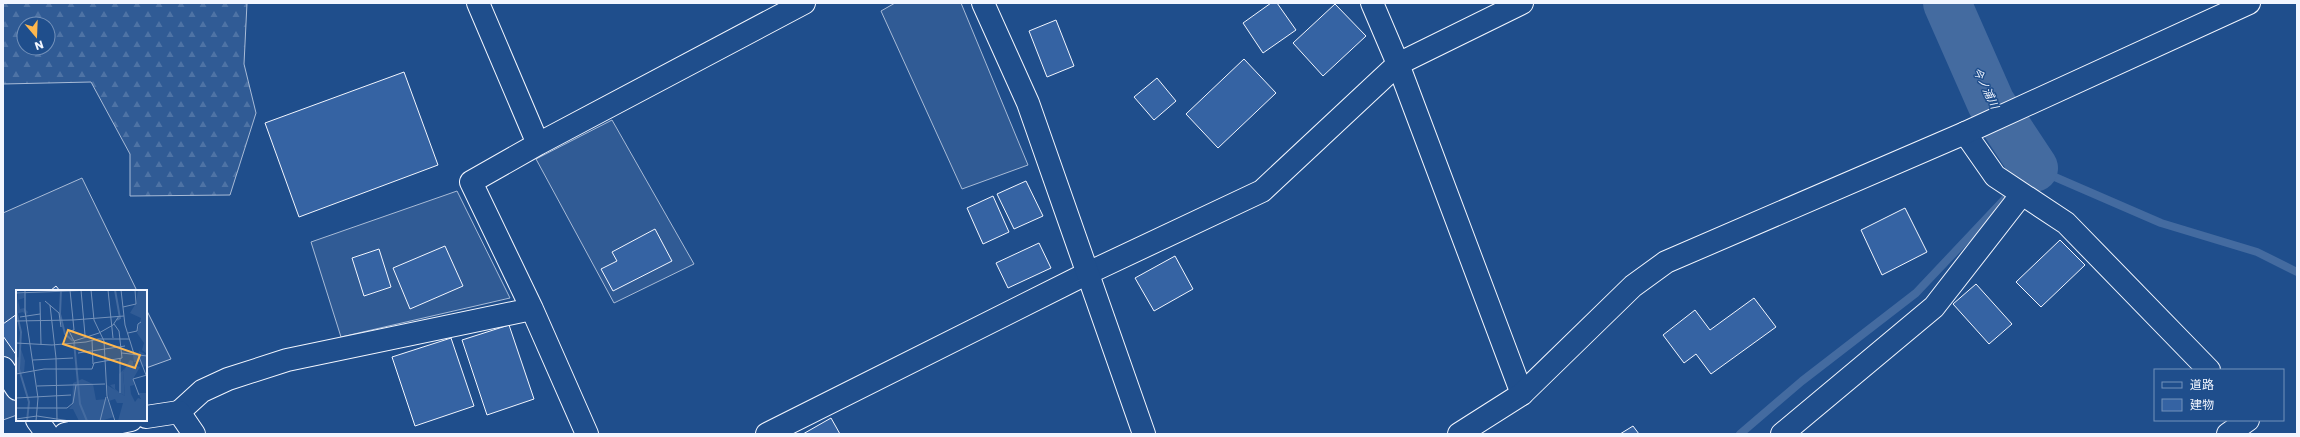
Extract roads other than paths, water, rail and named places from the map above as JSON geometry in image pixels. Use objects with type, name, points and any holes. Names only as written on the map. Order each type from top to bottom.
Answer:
[{"type":"street","points":[[478,3],[538,144]]},
{"type":"street","points":[[587,434],[532,309],[471,182],[538,144],[804,3]]},
{"type":"street","points":[[983,3],[1028,103],[1144,434]]},
{"type":"street","points":[[1372,3],[1398,64],[1522,394]]},
{"type":"street","points":[[767,434],[1088,273],[1262,191],[1398,64],[1522,3]]},
{"type":"street","points":[[1459,434],[1522,394],[1634,286],[1666,262],[1965,133],[2249,3]]},
{"type":"street","points":[[1965,133],[1995,176],[2066,223],[2208,369]]},
{"type":"street","points":[[1782,434],[1934,307],[2022,194]]},
{"type":"street","points":[[147,417],[179,412],[202,390],[228,379],[287,360],[532,309]]},
{"type":"street","points":[[3,368],[16,388]]},
{"type":"street","points":[[179,412],[194,434]]},
{"type":"street","points":[[38,421],[47,434]]},
{"type":"street","points":[[64,434],[126,421]]},
{"type":"street","points":[[2228,434],[2247,421]]},
{"type":"waterway","name":"今ノ浦川","points":[[1947,3],[1991,103],[2034,168]]},
{"type":"waterway","points":[[1740,434],[1802,381],[1916,293],[2034,168],[2161,223],[2257,252],[2297,272]]}]
